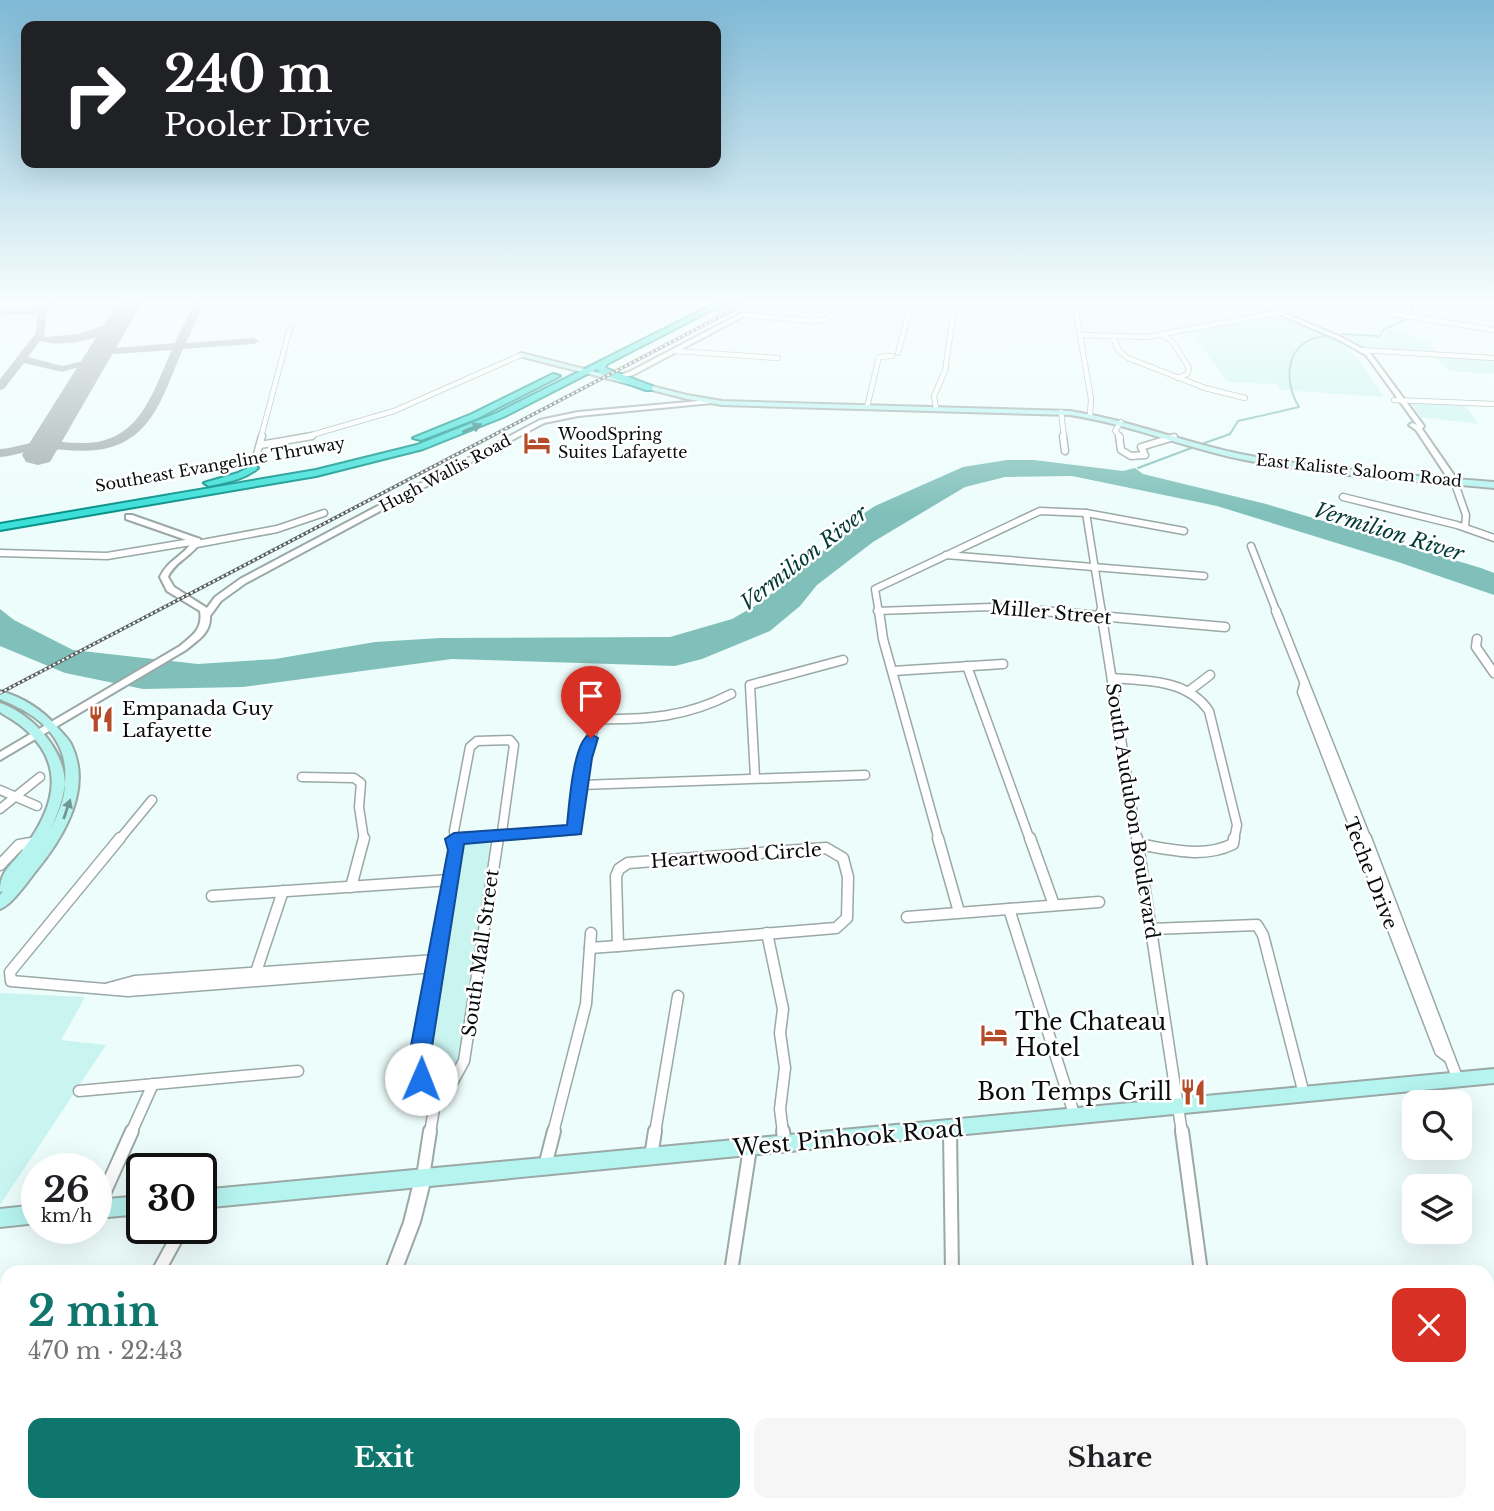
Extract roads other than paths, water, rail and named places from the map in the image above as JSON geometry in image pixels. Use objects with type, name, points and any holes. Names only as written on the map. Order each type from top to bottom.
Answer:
[{"type":"highway","name":"Southeast Evangeline Thruway","points":[[254,472],[339,460],[419,437],[475,416],[575,372]]},
{"type":"highway","points":[[0,527],[231,485],[332,470],[420,447],[478,425],[565,382],[576,372]]},
{"type":"highway","points":[[608,372],[626,376],[649,388]]},
{"type":"highway","points":[[549,390],[575,379],[602,376]]},
{"type":"highway","points":[[187,488],[254,472],[253,482],[231,485]]},
{"type":"highway","name":"Southeast Evangeline Thruway","points":[[0,519],[187,488],[231,485]]},
{"type":"highway","points":[[129,517],[123,511],[138,504]]},
{"type":"highway","points":[[71,515],[104,512],[129,517]]},
{"type":"main road","name":"East Kaliste Saloom Road","points":[[584,372],[710,402],[1090,415],[1211,449],[1300,466],[1494,485]]},
{"type":"main road","points":[[0,694],[44,719],[55,755],[59,781],[52,812],[37,842],[0,887]]},
{"type":"main road","points":[[0,707],[46,730],[71,757],[74,780],[67,808],[52,841],[0,904]]},
{"type":"main road","points":[[37,842],[52,841]]},
{"type":"main road","name":"West Pinhook Road","points":[[217,1197],[1494,1076]]},
{"type":"main road","points":[[0,1218],[21,1216]]},
{"type":"street","points":[[254,472],[279,372]]},
{"type":"street","points":[[260,445],[308,435],[390,412],[483,372]]},
{"type":"street","points":[[626,376],[635,372]]},
{"type":"street","points":[[867,407],[876,372]]},
{"type":"street","points":[[936,409],[934,396],[945,372]]},
{"type":"street","points":[[1086,372],[1091,400],[1090,415]]},
{"type":"street","points":[[1162,372],[1197,385],[1245,398]]},
{"type":"street","points":[[1377,372],[1454,481],[1466,515],[1465,527]]},
{"type":"street","points":[[1178,378],[1188,374],[1197,385]]},
{"type":"street","points":[[666,405],[676,400],[668,393]]},
{"type":"street","points":[[1398,400],[1494,404]]},
{"type":"street","name":"Hugh Wallis Road","points":[[0,757],[172,656],[197,637],[205,626],[206,615],[219,598],[243,582],[542,421],[569,415],[710,402]]},
{"type":"street","points":[[1061,412],[1065,451]]},
{"type":"street","points":[[1121,422],[1115,431],[1122,439],[1121,450],[1130,456],[1145,455],[1141,447],[1174,438]]},
{"type":"street","points":[[1343,497],[1465,527],[1494,538]]},
{"type":"street","points":[[959,912],[873,592],[877,586],[1031,514],[1051,510],[1086,513],[1184,531]]},
{"type":"street","points":[[0,553],[117,555],[277,528],[324,513]]},
{"type":"street","name":"South Audubon Boulevard","points":[[1086,513],[1179,1108],[1200,1265]]},
{"type":"street","points":[[129,517],[197,542]]},
{"type":"street","points":[[197,542],[173,561],[164,577],[170,589],[197,603],[206,615]]},
{"type":"street","name":"Teche Drive","points":[[1251,546],[1304,685],[1302,692],[1334,763],[1409,959],[1440,1051],[1448,1058],[1458,1080]]},
{"type":"street","points":[[943,555],[1204,576]]},
{"type":"street","points":[[197,603],[219,598]]},
{"type":"street","name":"Miller Street","points":[[877,611],[977,607],[1225,627]]},
{"type":"street","points":[[1477,639],[1476,647],[1494,674]]},
{"type":"street","points":[[755,777],[750,685],[843,660]]},
{"type":"street","points":[[893,671],[1003,664]]},
{"type":"street","points":[[967,666],[1054,905]]},
{"type":"street","points":[[1189,691],[1210,675]]},
{"type":"street","points":[[1112,678],[1163,683],[1189,691],[1209,708],[1237,825],[1237,836],[1230,846],[1210,852],[1137,844]]},
{"type":"street","points":[[396,1265],[412,1222],[423,1178],[437,1090],[426,1086],[417,1072],[457,850],[454,839],[575,830],[584,758],[597,719],[646,719],[695,712],[731,694]]},
{"type":"street","name":"South Mall Street","points":[[437,1090],[453,1082],[464,1061],[496,841],[500,836],[513,743],[510,740],[475,741],[470,747],[454,839]]},
{"type":"street","points":[[581,785],[866,775]]},
{"type":"street","points":[[0,809],[40,777]]},
{"type":"street","points":[[302,778],[354,778],[361,783],[359,807],[364,840],[351,887]]},
{"type":"street","points":[[0,790],[37,806]]},
{"type":"street","points":[[152,800],[9,976],[15,983],[128,991],[255,976],[435,963]]},
{"type":"street","points":[[0,865],[19,845],[37,842]]},
{"type":"street","name":"Heartwood Circle","points":[[590,948],[618,946],[767,933],[836,928],[845,923],[850,895],[841,854],[826,848],[628,863],[617,873],[618,946]]},
{"type":"street","points":[[212,896],[450,880]]},
{"type":"street","points":[[255,976],[283,891]]},
{"type":"street","points":[[907,917],[1099,902]]},
{"type":"street","points":[[1009,909],[1075,1116]]},
{"type":"street","points":[[1151,929],[1257,925],[1263,935],[1304,1094]]},
{"type":"street","points":[[545,1166],[586,1004],[591,933]]},
{"type":"street","points":[[767,933],[775,982],[783,1009],[780,1033],[785,1068],[780,1108],[785,1145]]},
{"type":"street","points":[[651,1157],[678,996]]},
{"type":"street","points":[[79,1091],[298,1071]]},
{"type":"street","points":[[112,1176],[153,1084]]},
{"type":"street","points":[[950,1129],[952,1265]]},
{"type":"street","points":[[732,1265],[750,1148]]},
{"type":"street","points":[[162,1265],[173,1244]]},
{"type":"waterway","points":[[1199,445],[1230,434],[1238,421],[1299,407],[1290,385],[1289,372]]},
{"type":"waterway","points":[[1138,468],[1194,447]]},
{"type":"railway","points":[[0,693],[615,372]]},
{"type":"place","name":"WoodSpring Suites Lafayette","points":[[537,443]]},
{"type":"place","name":"Empanada Guy Lafayette","points":[[101,719]]},
{"type":"place","name":"The Chateau Hotel","points":[[994,1035]]},
{"type":"place","name":"Bon Temps Grill","points":[[1193,1092]]},
{"type":"water label","name":"Vermilion River","points":[[1389,532]]},
{"type":"water label","name":"Vermilion River","points":[[804,558]]}]
